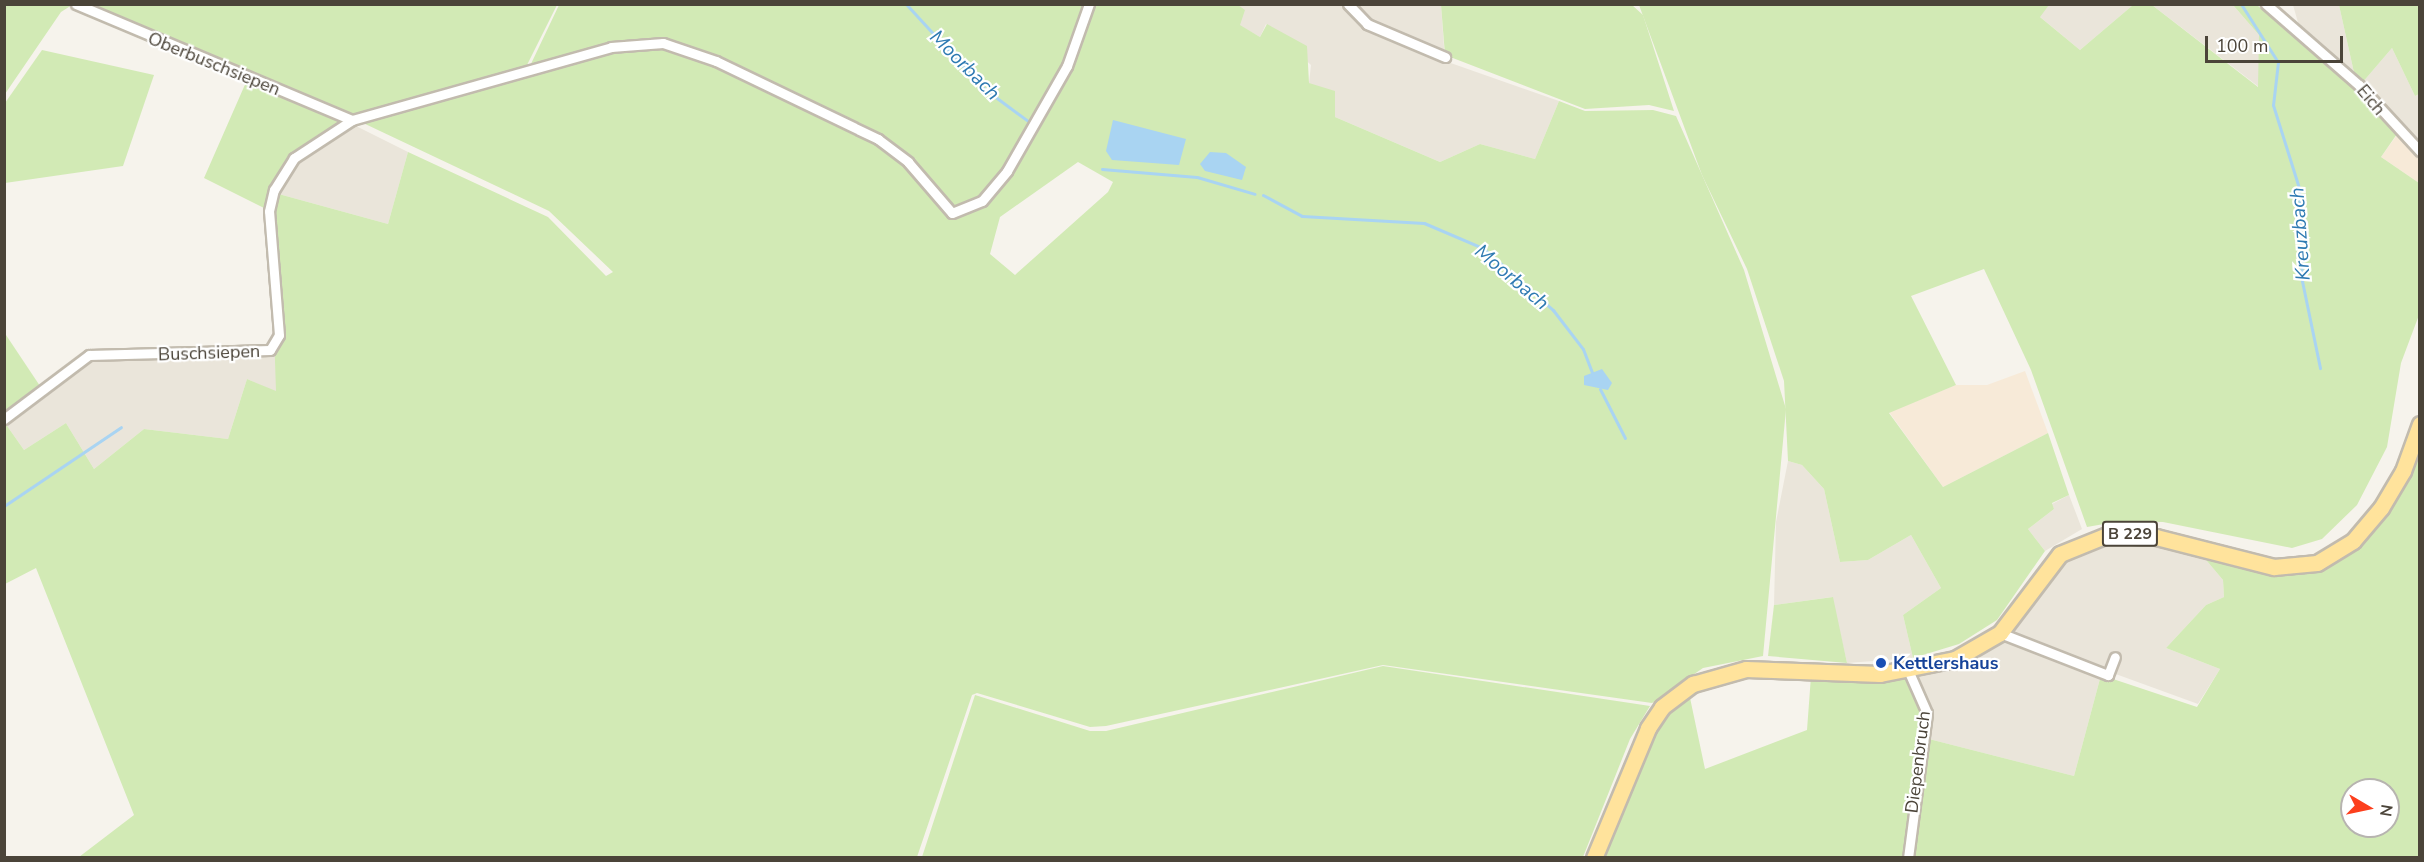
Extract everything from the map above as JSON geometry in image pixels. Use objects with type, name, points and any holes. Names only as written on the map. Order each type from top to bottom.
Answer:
[{"type":"main road","name":"B 229","points":[[1594,858],[1648,729],[1681,691],[1736,670],[1908,670],[1973,652],[2000,633],[2050,563],[2090,538],[2156,537],[2274,567],[2303,567],[2331,557],[2363,530],[2390,496],[2420,424]]},
{"type":"street","name":"Oberbuschsiepen","points":[[76,4],[352,120]]},
{"type":"street","points":[[352,120],[610,47],[663,44],[716,61],[878,139],[908,162],[952,213],[982,201],[1007,171],[1067,66],[1089,4]]},
{"type":"street","points":[[1348,4],[1367,24],[1445,57]]},
{"type":"street","name":"Eich","points":[[2266,4],[2359,85],[2420,152]]},
{"type":"street","name":"Buschsiepen","points":[[4,419],[89,356],[264,352],[275,346],[279,335],[269,211],[274,190],[294,158],[352,120]]},
{"type":"street","points":[[2000,633],[2108,675],[2115,657]]},
{"type":"street","name":"Diepenbruch","points":[[1908,670],[1927,713],[1908,858]]},
{"type":"shaded area","points":[[1238,5],[1441,5],[1445,61],[1559,101],[1535,159],[1480,144],[1440,162],[1335,117],[1309,83],[1311,65],[1266,24],[1260,37],[1239,25]]},
{"type":"shaded area","points":[[2049,5],[2133,5],[2080,50],[2039,16]]},
{"type":"shaded area","points":[[2152,5],[2233,5],[2259,35],[2259,87]]},
{"type":"shaded area","points":[[2293,5],[2339,5],[2355,77],[2299,26]]},
{"type":"shaded area","points":[[2392,48],[2415,96],[2419,94],[2419,147],[2362,83]]},
{"type":"shaded area","points":[[352,124],[408,152],[388,224],[275,193],[296,159]]},
{"type":"shaded area","points":[[2397,135],[2419,153],[2419,183],[2381,157]]},
{"type":"shaded area","points":[[277,348],[276,392],[247,379],[228,439],[144,429],[94,469],[66,423],[24,450],[5,423],[81,360]]},
{"type":"shaded area","points":[[2025,371],[2048,433],[1943,487],[1889,412],[1956,385],[1987,385]]},
{"type":"shaded area","points":[[1788,461],[1802,465],[1824,489],[1840,562],[1868,560],[1911,535],[1941,588],[1903,615],[1913,658],[1847,663],[1832,597],[1774,605],[1776,522]]},
{"type":"shaded area","points":[[2069,495],[2082,529],[2045,551],[2028,529],[2054,509],[2052,504]]},
{"type":"shaded area","points":[[2135,539],[2201,554],[2223,580],[2224,597],[2206,605],[2166,648],[2220,669],[2198,704],[2006,634],[2053,567],[2088,545]]},
{"type":"shaded area","points":[[2002,637],[2101,675],[2074,776],[1925,738],[1927,704],[1911,673]]},
{"type":"green space","points":[[5,5],[72,5],[61,12],[5,94]]},
{"type":"green space","points":[[81,5],[557,5],[525,69],[351,117]]},
{"type":"green space","points":[[559,5],[1087,5],[1080,33],[994,182],[976,200],[956,207],[883,139],[660,40],[611,42],[529,68]]},
{"type":"green space","points":[[1092,5],[1238,5],[1245,10],[1240,25],[1260,37],[1267,24],[1307,46],[1309,83],[1335,91],[1335,117],[1440,162],[1480,144],[1535,159],[1559,101],[1585,111],[1653,110],[1676,116],[1744,270],[1786,409],[1763,656],[1703,668],[1652,703],[1383,665],[1106,726],[1090,727],[977,693],[972,695],[917,857],[79,857],[134,815],[36,568],[5,584],[5,423],[24,450],[66,423],[94,469],[144,429],[228,439],[247,379],[276,391],[270,211],[275,193],[388,224],[408,152],[548,217],[606,276],[613,272],[549,211],[361,122],[621,48],[657,45],[716,62],[876,141],[953,215],[965,214],[983,206],[1018,160],[1086,34]],"holes":[[[1078,162],[1113,182],[1108,192],[1015,275],[990,254],[1000,217]]]},
{"type":"green space","points":[[1441,5],[1632,5],[1643,15],[1674,111],[1649,105],[1585,109],[1445,55]]},
{"type":"green space","points":[[1639,5],[2049,5],[2040,17],[2080,50],[2133,5],[2152,5],[2258,87],[2259,35],[2233,5],[2257,5],[2355,90],[2397,134],[2381,157],[2419,183],[2419,315],[2401,363],[2387,447],[2357,505],[2322,539],[2292,548],[2163,522],[2121,521],[2087,527],[2031,370],[1984,269],[1911,296],[1956,385],[1889,413],[1943,487],[2048,433],[2069,495],[2052,503],[2054,509],[2028,529],[2045,551],[1997,620],[1959,644],[1913,658],[1903,615],[1941,588],[1911,535],[1868,560],[1840,562],[1824,489],[1802,465],[1788,461],[1784,381],[1747,269],[1702,175]]},
{"type":"green space","points":[[2339,5],[2419,5],[2419,94],[2415,96],[2392,48],[2362,83],[2355,77]]},
{"type":"green space","points":[[42,50],[154,75],[123,166],[5,183],[5,103]]},
{"type":"green space","points":[[247,80],[346,120],[302,148],[268,210],[204,178]]},
{"type":"green space","points":[[4,332],[42,389],[4,417]]},
{"type":"green space","points":[[2419,449],[2419,857],[1910,858],[1925,738],[2074,776],[2101,675],[2197,707],[2220,669],[2166,648],[2206,605],[2224,597],[2223,580],[2201,554],[2276,575],[2326,570],[2360,546],[2390,512]]},
{"type":"green space","points":[[1833,597],[1847,663],[1768,656],[1774,605]]},
{"type":"green space","points":[[1383,666],[1650,706],[1630,739],[1583,857],[922,857],[975,695],[1090,731],[1106,731]]},
{"type":"green space","points":[[1908,673],[1925,705],[1905,857],[1598,858],[1642,750],[1668,711],[1689,693],[1705,769],[1807,730],[1811,676]]},
{"type":"water","points":[[1113,120],[1186,139],[1179,165],[1112,160],[1106,151]]},
{"type":"water","points":[[1210,152],[1226,153],[1246,167],[1242,180],[1205,171],[1200,164]]},
{"type":"water","points":[[1602,369],[1612,383],[1608,390],[1584,385],[1584,376]]},
{"type":"waterway","name":"Moorbach","points":[[906,4],[982,87],[1028,121]]},
{"type":"waterway","name":"Kreuzbach","points":[[2241,4],[2278,62],[2273,105],[2299,188],[2302,281],[2320,368]]},
{"type":"waterway","name":"Moorbach","points":[[1102,169],[1197,177],[1255,194]]},
{"type":"waterway","name":"Moorbach","points":[[1263,195],[1302,216],[1424,223],[1483,248],[1553,310],[1583,349],[1593,375]]},
{"type":"waterway","name":"Moorbach","points":[[1600,389],[1625,438]]},
{"type":"waterway","name":"Buschsiepen","points":[[4,506],[121,427]]},
{"type":"place","name":"Kettlershaus","points":[[1881,663]]}]
